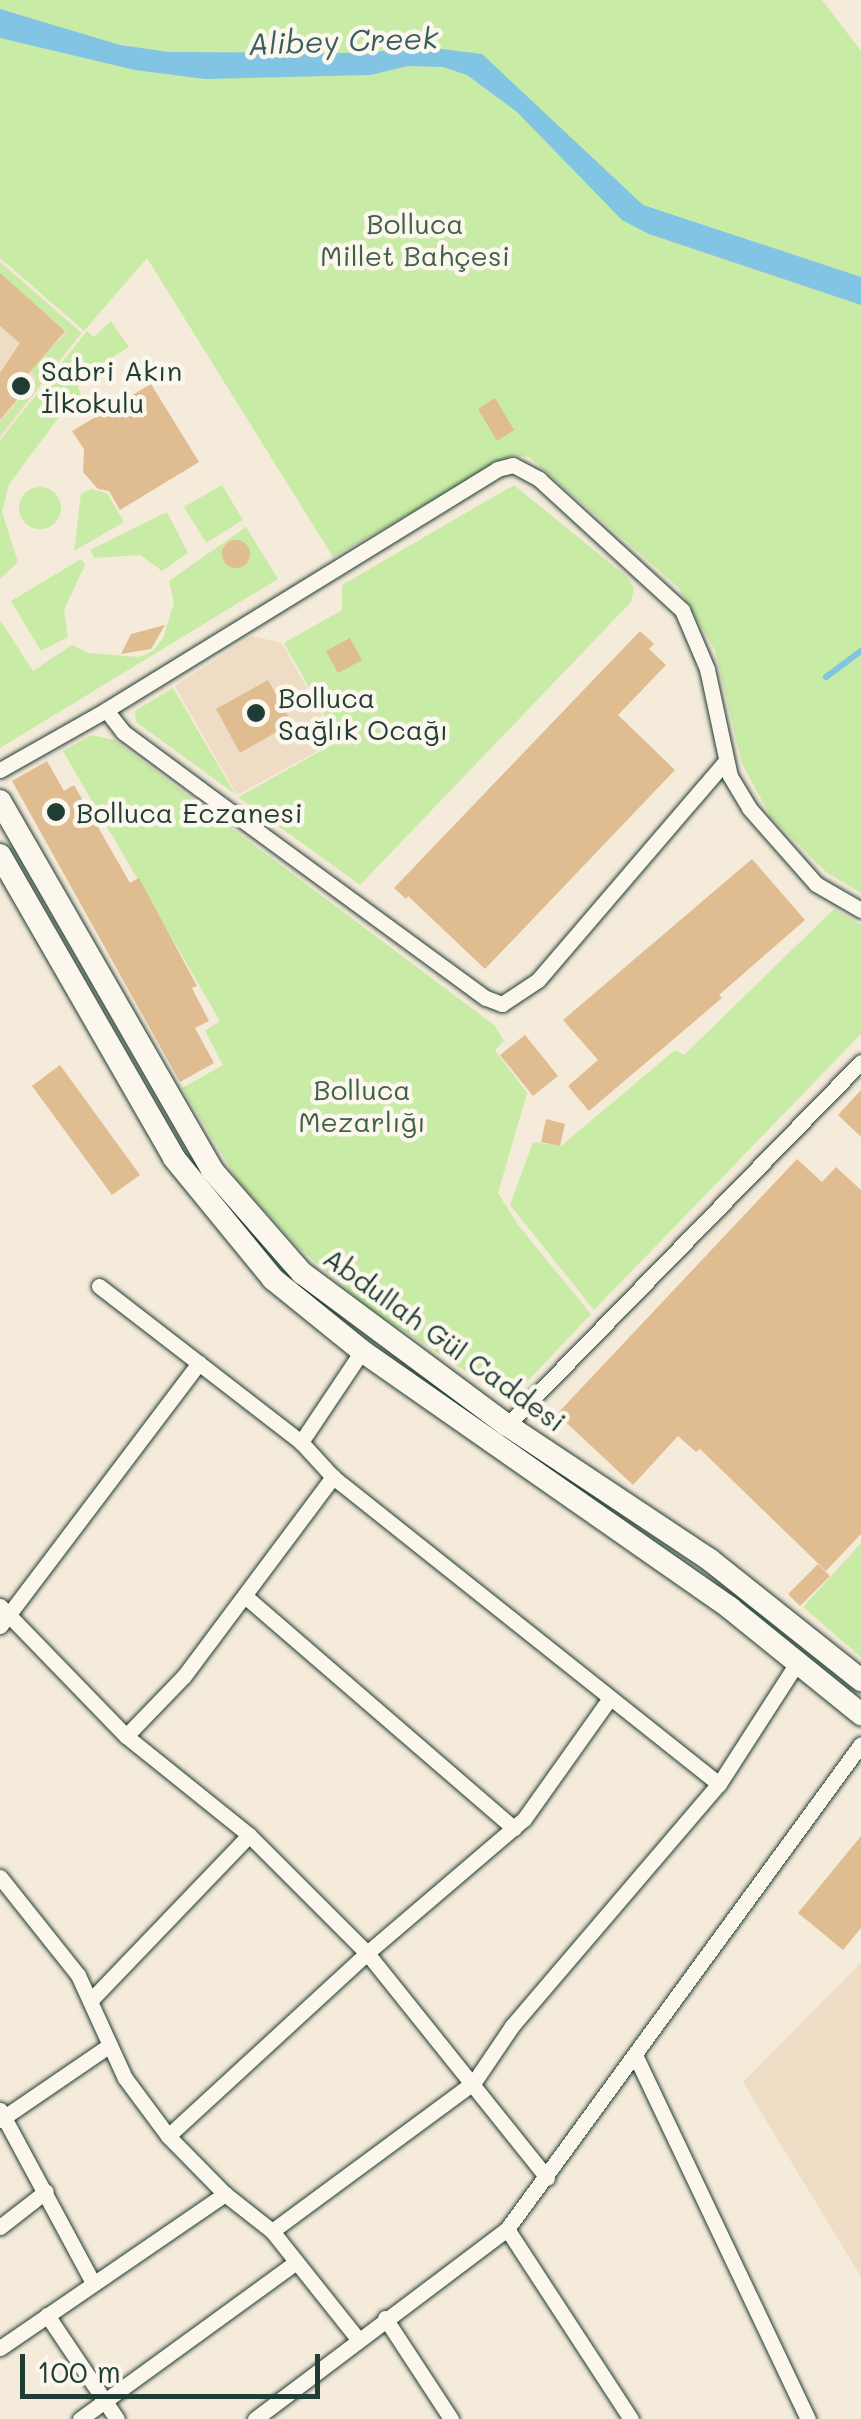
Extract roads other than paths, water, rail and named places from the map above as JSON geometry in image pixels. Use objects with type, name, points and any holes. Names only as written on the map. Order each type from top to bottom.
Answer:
[{"type":"street","points":[[0,770],[106,710],[498,469],[513,465],[539,480],[682,610],[708,670],[726,760],[749,808],[816,884],[861,910]]},
{"type":"street","points":[[106,710],[122,732],[486,998],[502,1004],[538,980],[726,760]]},
{"type":"street","name":"Abdullah Gül Caddesi","points":[[0,801],[212,1170],[302,1274],[507,1425],[710,1560],[861,1680]]},
{"type":"street","name":"Abdullah Gül Caddesi","points":[[0,855],[135,1093],[197,1191],[273,1279],[362,1350],[730,1608],[861,1714]]},
{"type":"street","points":[[507,1425],[861,1062]]},
{"type":"street","points":[[99,1286],[302,1442],[333,1478],[719,1784]]},
{"type":"street","points":[[302,1442],[362,1350]]},
{"type":"street","points":[[199,1363],[3,1616],[126,1736],[249,1835],[367,1953],[547,2178]]},
{"type":"street","points":[[126,1736],[184,1676],[333,1478]]},
{"type":"street","points":[[246,1597],[514,1828]]},
{"type":"street","points":[[272,2232],[474,2082],[512,2026],[719,1784],[797,1664]]},
{"type":"street","points":[[168,2136],[367,1953],[514,1828],[610,1698]]},
{"type":"street","points":[[255,2419],[271,2414],[358,2339],[483,2252],[507,2230],[861,1744]]},
{"type":"street","points":[[90,2001],[249,1835]]},
{"type":"street","points":[[0,1877],[78,1975],[125,2078],[168,2136],[225,2194],[272,2232],[358,2339]]},
{"type":"street","points":[[93,2283],[2,2115],[110,2045]]},
{"type":"street","points":[[636,2057],[808,2419]]},
{"type":"street","points":[[0,2227],[46,2191]]},
{"type":"street","points":[[0,2348],[225,2194]]},
{"type":"street","points":[[507,2230],[631,2419]]},
{"type":"street","points":[[80,2419],[296,2262]]},
{"type":"street","points":[[47,2315],[117,2419]]},
{"type":"street","points":[[385,2318],[452,2419]]},
{"type":"water","points":[[0,9],[120,45],[169,52],[373,53],[410,45],[482,54],[643,205],[861,277],[861,305],[649,234],[622,220],[517,112],[467,75],[443,67],[408,66],[370,75],[205,79],[135,70],[0,38]]},
{"type":"waterway","points":[[826,677],[861,651]]},
{"type":"place","name":"Sabri Akın İlkokulu","points":[[21,386]]},
{"type":"place","name":"Bolluca Sağlık Ocağı","points":[[256,713]]},
{"type":"place","name":"Bolluca Eczanesi","points":[[56,812]]},
{"type":"water label","name":"Alibey Creek","points":[[343,40]]},
{"type":"park label","name":"Bolluca Millet Bahçesi","points":[[415,239]]},
{"type":"park label","name":"Bolluca Mezarlığı","points":[[362,1105]]}]
